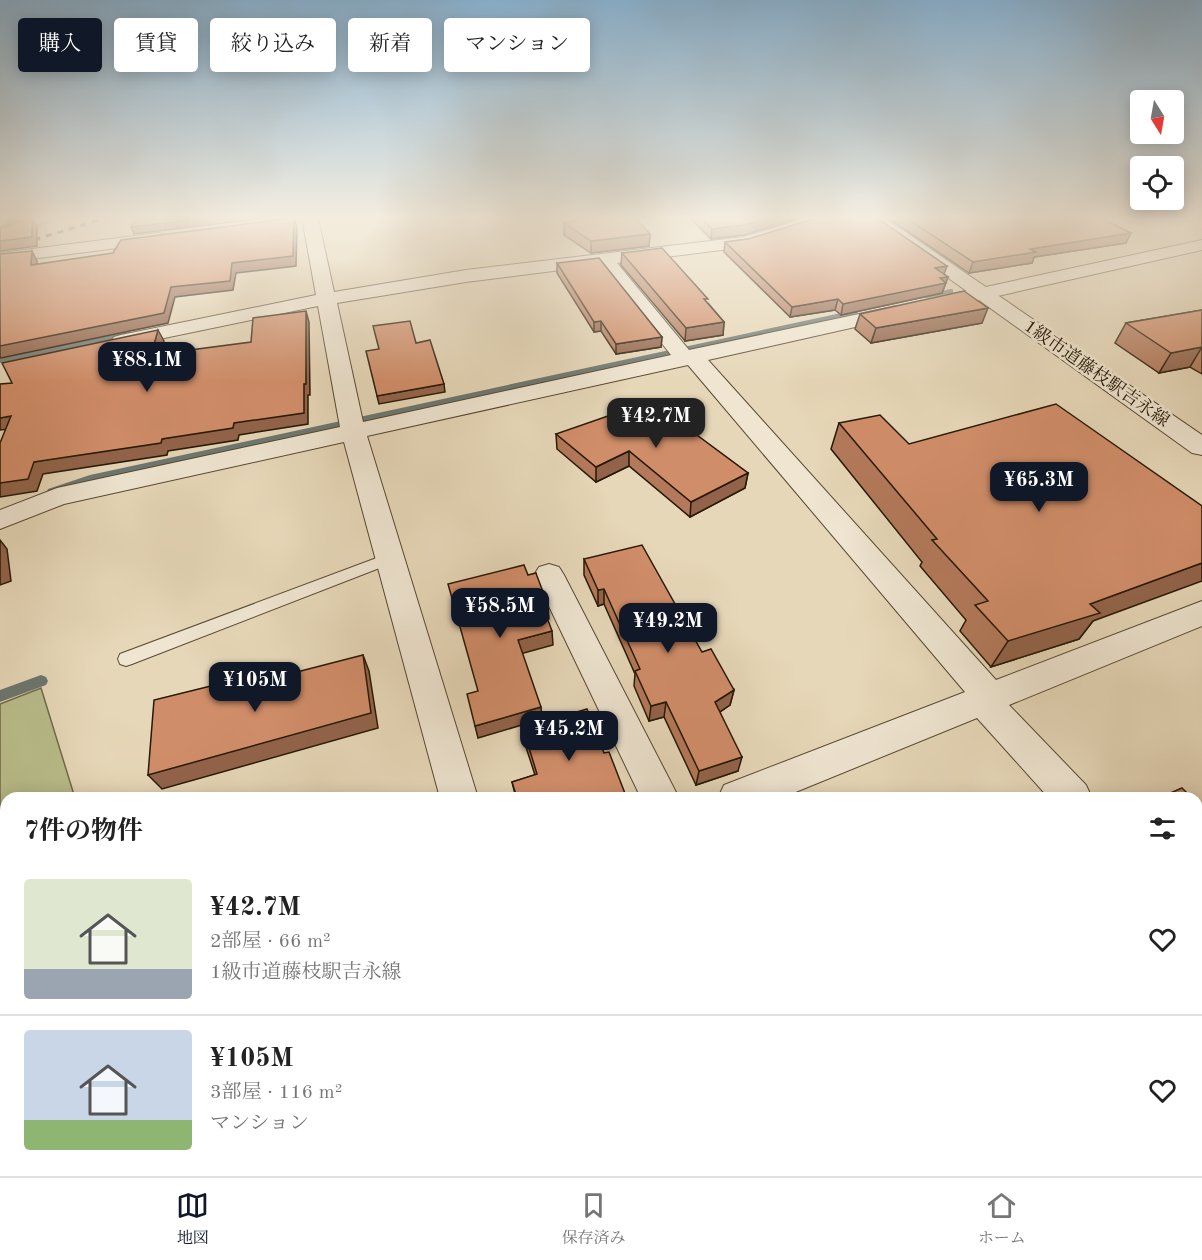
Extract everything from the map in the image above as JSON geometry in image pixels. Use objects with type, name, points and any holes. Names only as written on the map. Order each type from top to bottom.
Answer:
[{"type":"street","points":[[321,273],[352,422],[457,792]]},
{"type":"street","points":[[105,345],[327,299],[492,273]]},
{"type":"street","points":[[616,273],[683,353],[808,488],[1068,792]]},
{"type":"street","name":"1級市道藤枝駅吉永線","points":[[954,273],[1202,447]]},
{"type":"street","points":[[0,520],[57,497],[352,422],[1075,273]]},
{"type":"street","points":[[549,575],[657,792]]},
{"type":"street","points":[[752,792],[1202,613]]},
{"type":"lane","points":[[126,659],[390,558]]},
{"type":"green space","points":[[41,688],[73,792],[0,792],[0,704]]},
{"type":"building","points":[[0,273],[231,273],[230,281],[171,287],[164,313],[0,346]]},
{"type":"building","points":[[563,273],[611,273],[662,337],[616,344],[601,321],[594,322]]},
{"type":"building","points":[[639,273],[684,273],[708,299],[704,299],[724,322],[686,328]]},
{"type":"building","points":[[757,273],[942,273],[948,277],[940,278],[946,283],[843,304],[838,299],[792,307]]},
{"type":"building","points":[[964,291],[988,308],[876,328],[860,314]]},
{"type":"building","points":[[1202,310],[1202,347],[1171,353],[1126,323]]},
{"type":"building","points":[[306,311],[304,413],[234,423],[233,428],[162,439],[161,443],[34,462],[28,479],[0,483],[0,443],[11,416],[0,418],[0,384],[12,383],[2,363],[158,330],[151,355],[251,342],[253,318]]},
{"type":"building","points":[[410,321],[416,343],[430,340],[444,384],[377,396],[366,351],[379,349],[373,326]]},
{"type":"building","points":[[651,401],[748,473],[691,502],[629,451],[596,467],[556,434]]},
{"type":"building","points":[[1056,404],[1202,506],[1202,563],[1090,604],[1100,613],[1008,641],[975,605],[988,601],[932,540],[937,539],[839,423],[880,415],[909,444]]},
{"type":"building","points":[[642,545],[702,652],[711,649],[734,690],[715,702],[742,757],[699,771],[666,702],[651,706],[635,671],[640,669],[604,589],[598,590],[584,559]]},
{"type":"building","points":[[524,565],[528,575],[536,573],[548,605],[543,607],[552,631],[518,640],[541,707],[475,726],[467,694],[478,691],[448,584]]},
{"type":"building","points":[[363,655],[371,713],[148,775],[154,700],[223,683],[223,691]]},
{"type":"building","points":[[587,709],[604,753],[609,752],[624,792],[515,792],[512,782],[537,774],[523,728]]},
{"type":"building","points":[[1182,788],[1186,792],[1173,792]]},
{"type":"waterway","points":[[927,296],[950,291]]},
{"type":"waterway","points":[[52,491],[90,478],[855,312]]},
{"type":"waterway","points":[[0,360],[129,334]]},
{"type":"waterway","points":[[0,696],[41,681]]}]
